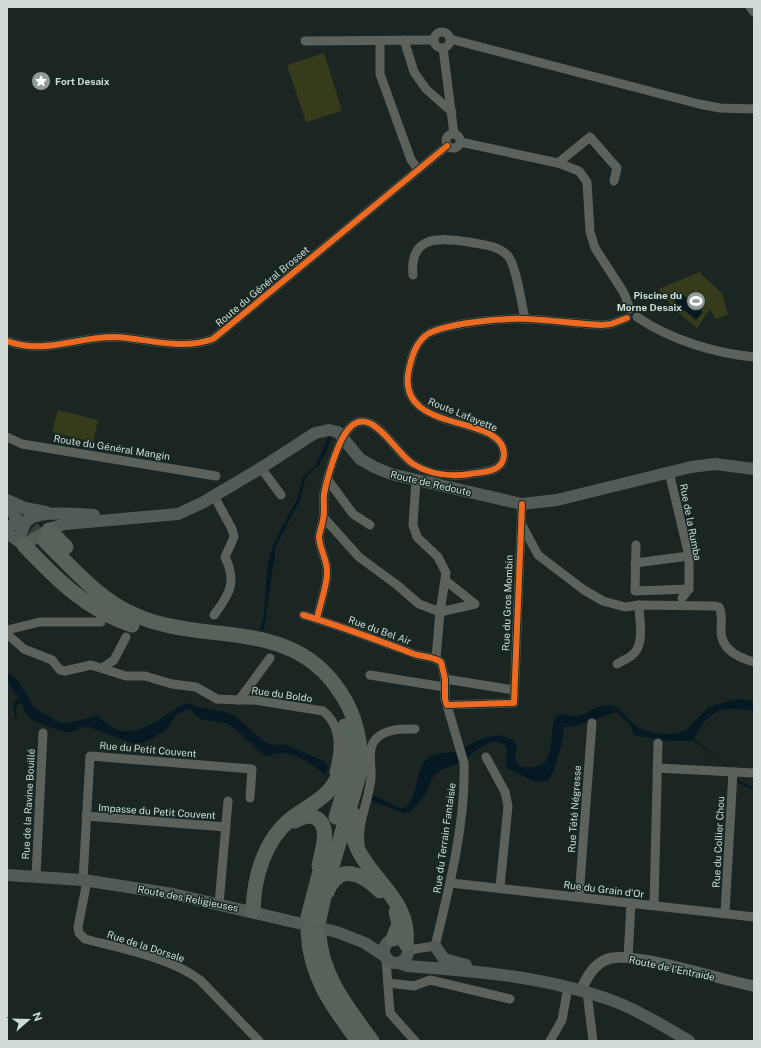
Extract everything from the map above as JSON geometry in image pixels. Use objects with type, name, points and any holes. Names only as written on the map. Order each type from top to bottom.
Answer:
[{"type":"highway","points":[[44,539],[97,580],[123,603],[166,625],[242,635],[273,642],[292,649],[317,664],[336,686],[351,711],[359,741],[361,762],[351,829],[352,838],[362,857],[403,914],[407,925],[402,945]]},
{"type":"highway","points":[[44,539],[99,604],[129,631]]},
{"type":"highway","points":[[21,543],[77,596],[129,631],[161,633],[263,647],[285,654],[315,674],[330,692],[342,713],[348,739],[348,774],[315,884]]},
{"type":"highway","points":[[312,816],[327,793],[338,780],[348,739]]},
{"type":"highway","points":[[359,782],[341,832],[315,923],[321,953],[330,978],[339,995],[372,1041]]},
{"type":"highway","points":[[254,911],[254,900],[262,860],[268,846],[280,830],[291,819],[313,805],[327,793]]},
{"type":"highway","points":[[280,830],[304,816],[312,816],[318,819],[323,825],[324,830],[315,884],[313,967],[329,1002],[358,1041]]},
{"type":"highway","points":[[315,923],[333,880],[343,874],[355,874],[363,877],[379,890],[396,912],[402,945]]},
{"type":"main road","points":[[7,533],[21,543],[44,539],[59,525],[69,523],[178,514],[214,496],[315,433],[329,430],[338,432],[343,437]]},
{"type":"main road","name":"Route de Redoute","points":[[343,437],[357,456],[374,467],[391,474],[522,504],[557,500],[669,472],[715,464],[754,469]]},
{"type":"main road","points":[[8,503],[34,516],[57,514],[142,518]]},
{"type":"main road","points":[[8,503],[57,514]]},
{"type":"main road","points":[[7,528],[14,524],[16,518],[8,503]]},
{"type":"main road","points":[[34,516],[44,539]]},
{"type":"main road","points":[[21,543],[24,526],[34,516]]},
{"type":"main road","name":"Route des Religieuses","points":[[7,875],[85,880],[173,894],[254,911],[337,932],[365,943],[391,961],[407,966],[500,974],[584,991],[627,1007],[689,1041]]},
{"type":"main road","name":"Route des Religieuses","points":[[365,943],[402,945]]},
{"type":"main road","points":[[402,945],[404,960],[391,961],[385,947],[402,945]]},
{"type":"main road","points":[[402,945],[424,967]]},
{"type":"main road","points":[[430,946],[444,959],[500,974]]},
{"type":"street","points":[[750,7],[754,12]]},
{"type":"street","points":[[434,40],[436,35],[440,32],[445,33],[450,39],[699,104],[720,108],[754,109]]},
{"type":"street","points":[[443,48],[449,44],[450,39]]},
{"type":"street","points":[[404,40],[414,72],[426,89],[452,112]]},
{"type":"street","points":[[305,41],[434,40]]},
{"type":"street","points":[[434,40],[436,45],[443,48]]},
{"type":"street","points":[[380,41],[380,74],[411,160],[417,168]]},
{"type":"street","points":[[443,48],[454,134]]},
{"type":"street","points":[[737,108],[754,106]]},
{"type":"street","points":[[454,134],[460,138],[460,142],[454,149],[447,146],[447,136],[454,134]]},
{"type":"street","points":[[558,164],[590,137],[617,168],[614,181]]},
{"type":"street","points":[[460,142],[558,164],[579,171],[587,182],[590,232],[595,248],[624,293],[631,315],[653,328],[703,346],[717,353],[754,357]]},
{"type":"street","name":"Route du Général Brosset","points":[[7,342],[37,347],[56,346],[96,338],[114,337],[186,345],[200,344],[213,339],[417,168],[447,146]]},
{"type":"street","points":[[413,274],[414,258],[419,248],[437,239],[497,248],[511,260],[525,319]]},
{"type":"street","name":"Route Lafayette","points":[[343,437],[355,424],[366,421],[374,424],[409,461],[434,473],[455,476],[491,471],[498,468],[504,456],[501,441],[492,434],[434,415],[422,408],[410,393],[407,385],[408,374],[417,345],[434,330],[452,325],[525,319],[602,325],[611,324],[631,315]]},
{"type":"street","name":"Route du Général Mangin","points":[[7,436],[22,444],[216,476]]},
{"type":"street","points":[[317,619],[327,571],[319,538],[324,518],[324,495],[343,437]]},
{"type":"street","points":[[261,468],[281,495]]},
{"type":"street","name":"Rue de la Rumba","points":[[669,472],[689,556],[689,590]]},
{"type":"street","points":[[328,480],[353,514],[370,525]]},
{"type":"street","points":[[416,480],[413,526],[417,537],[438,557],[446,573],[440,612],[436,658],[441,662],[447,705]]},
{"type":"street","points":[[214,496],[232,529],[234,537],[225,557],[232,576],[232,584],[225,600],[214,614]]},
{"type":"street","name":"Rue du Gros Mombin","points":[[447,705],[514,703],[520,522],[522,504]]},
{"type":"street","points":[[324,518],[359,557],[397,585],[419,604],[440,612],[475,604],[445,580]]},
{"type":"street","points":[[520,522],[538,554],[584,590],[603,602],[626,607],[639,605],[714,606],[719,608],[722,612],[721,633],[725,646],[742,659],[754,662]]},
{"type":"street","points":[[636,545],[635,591],[689,590]]},
{"type":"street","points":[[635,563],[689,556]]},
{"type":"street","points":[[682,598],[689,590]]},
{"type":"street","points":[[617,664],[632,656],[637,648],[641,636],[639,605]]},
{"type":"street","name":"Rue du Bel Air","points":[[303,615],[347,628],[416,654],[436,658]]},
{"type":"street","points":[[7,630],[40,622],[101,622]]},
{"type":"street","points":[[102,668],[114,660],[129,631]]},
{"type":"street","points":[[7,634],[24,649],[52,660],[60,670],[66,671],[91,665],[126,676],[145,676],[172,684],[196,687],[217,699],[239,700],[270,658]]},
{"type":"street","points":[[370,674],[514,690]]},
{"type":"street","name":"Rue du Boldo","points":[[239,700],[254,700],[308,708],[323,711],[330,716],[335,726],[338,739],[338,751],[333,776],[327,793]]},
{"type":"street","name":"Rue du Terrain Fantaisie","points":[[430,946],[450,882],[461,807],[464,767],[447,705]]},
{"type":"street","name":"Rue Tété Négresse","points":[[579,897],[592,723]]},
{"type":"street","points":[[355,874],[362,868],[363,863],[360,842],[361,817],[371,782],[370,749],[376,738],[389,731],[396,729],[415,729]]},
{"type":"street","name":"Rue de la Ravine Bouillé","points":[[36,876],[43,733]]},
{"type":"street","points":[[654,905],[658,743]]},
{"type":"street","name":"Rue du Petit Couvent","points":[[85,880],[88,759],[93,755],[252,769],[250,798]]},
{"type":"street","points":[[486,757],[505,792],[508,806],[500,887]]},
{"type":"street","points":[[657,768],[754,773]]},
{"type":"street","name":"Rue du Collier Chou","points":[[724,914],[733,772]]},
{"type":"street","points":[[219,904],[228,802]]},
{"type":"street","name":"Impasse du Petit Couvent","points":[[86,816],[226,827]]},
{"type":"street","name":"Rue de la Dorsale","points":[[85,880],[78,927],[80,933],[85,938],[156,959],[190,972],[259,1041]]},
{"type":"street","name":"Rue du Grain d'Or","points":[[450,882],[754,917]]},
{"type":"street","points":[[628,958],[631,903]]},
{"type":"street","points":[[402,945],[430,946]]},
{"type":"street","name":"Route de l'Entraide","points":[[584,991],[592,970],[601,962],[613,957],[658,963],[754,986]]},
{"type":"street","points":[[391,961],[388,983],[390,1013],[414,1041]]},
{"type":"street","points":[[388,983],[414,986],[430,980],[510,999]]},
{"type":"street","points":[[550,1041],[562,1020],[568,988]]},
{"type":"street","points":[[584,991],[593,1041]]},
{"type":"green space","points":[[324,53],[342,111],[306,122],[287,65]]},
{"type":"green space","name":"Piscine du Morne Desaix","points":[[700,272],[722,293],[728,315],[715,319],[710,309],[697,328],[676,311],[658,289]]},
{"type":"green space","points":[[58,410],[98,420],[93,442],[52,432]]},
{"type":"water","points":[[682,294],[703,312],[696,320],[674,302]]},
{"type":"water","points":[[331,431],[333,431],[327,450],[319,465],[306,476],[300,500],[276,546],[264,630],[260,630],[264,615],[267,569],[273,545],[298,497],[303,477],[316,465]]},
{"type":"water","points":[[7,672],[18,680],[34,708],[63,724],[97,716],[115,729],[124,731],[136,730],[154,723],[178,707],[188,703],[198,707],[229,713],[236,717],[265,742],[272,745],[284,744],[324,761],[328,766],[326,775],[304,760],[293,755],[280,753],[265,756],[230,725],[203,720],[194,714],[190,708],[176,715],[167,729],[137,745],[89,727],[67,732],[50,727],[30,718],[21,702],[16,706],[17,719],[15,719],[13,703],[19,698],[7,681]]},
{"type":"water","points":[[741,699],[754,702],[754,711],[743,709],[725,709],[711,715],[699,729],[694,739],[726,765],[739,781],[754,788],[754,790],[740,784],[722,762],[694,741],[666,741],[634,735],[629,723],[616,712],[576,726],[564,727],[562,744],[553,772],[548,781],[536,782],[506,768],[507,747],[501,743],[495,742],[482,746],[461,762],[438,772],[432,778],[424,796],[409,812],[403,813],[371,800],[370,794],[400,808],[405,808],[412,798],[419,773],[425,761],[433,755],[459,750],[487,737],[499,736],[511,739],[517,746],[515,757],[517,764],[523,767],[530,768],[543,764],[548,758],[550,751],[555,718],[560,714],[578,716],[601,706],[611,705],[620,710],[639,728],[658,734],[672,734],[686,730],[712,706]]},
{"type":"tunnel","points":[[15,513],[45,541]]},
{"type":"cycle path","points":[[7,341],[20,345],[47,346],[113,337],[176,344],[188,344],[213,339],[447,146]]},
{"type":"cycle path","points":[[317,619],[327,576],[327,567],[319,538],[324,517],[324,494],[337,450],[343,437],[352,426],[361,422],[370,423],[388,438],[413,464],[434,473],[463,475],[485,472],[493,470],[502,462],[504,453],[499,441],[486,432],[432,414],[417,404],[409,390],[409,369],[414,351],[425,336],[433,331],[445,328],[474,322],[504,319],[527,319],[602,325],[611,324],[627,318]]},
{"type":"cycle path","points":[[303,615],[345,628],[414,654],[438,660],[441,662],[445,679],[445,699],[447,705],[514,703],[522,504]]},
{"type":"place","name":"Fort Desaix","points":[[41,81]]},
{"type":"place","name":"Piscine du Morne Desaix","points":[[696,301]]}]
